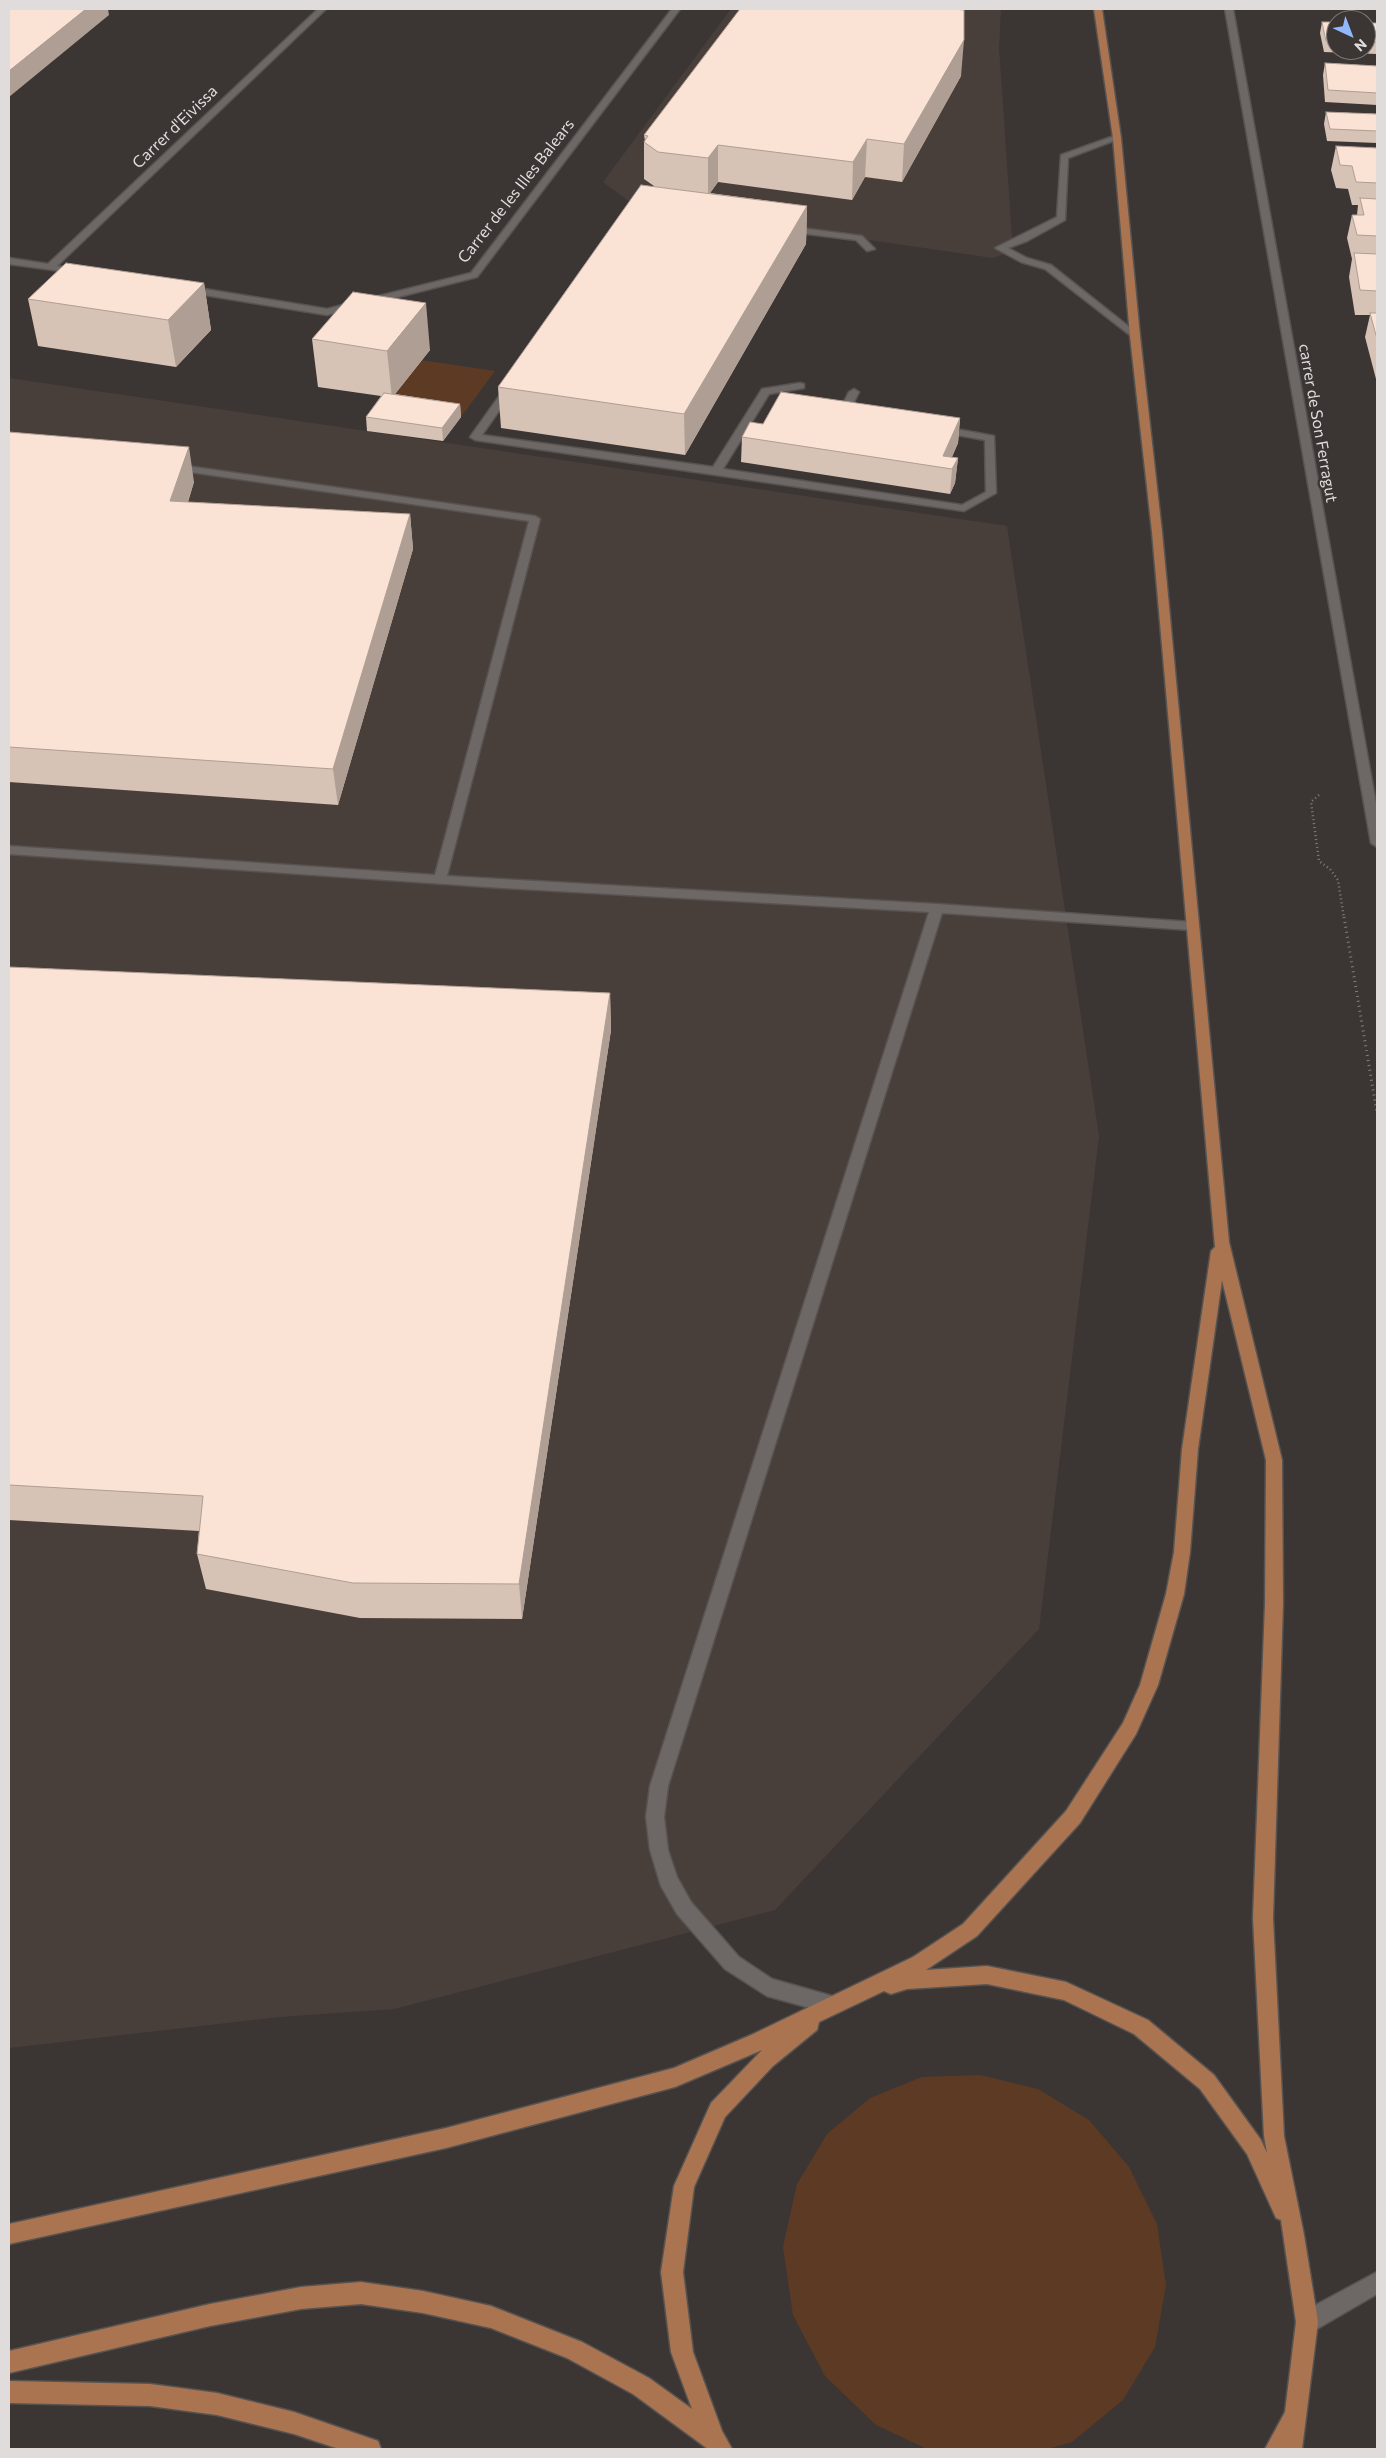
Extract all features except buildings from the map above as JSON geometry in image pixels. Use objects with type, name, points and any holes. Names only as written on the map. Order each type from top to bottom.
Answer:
[{"type":"main road","points":[[1098,9],[1117,138],[1135,336],[1157,532],[1191,926],[1221,1242],[1274,1460],[1274,1604],[1263,1918],[1274,2136],[1294,2235],[1307,2322],[1291,2449]]},
{"type":"main road","points":[[9,2234],[446,2138],[675,2077],[758,2042],[832,2004],[920,1963],[970,1930],[1026,1871],[1073,1817],[1130,1728],[1149,1685],[1175,1594],[1182,1552],[1190,1449],[1221,1242]]},
{"type":"main road","points":[[717,2444],[682,2352],[672,2272],[684,2186],[718,2110],[766,2059],[832,2004],[907,1980],[987,1975],[1066,1991],[1141,2027],[1207,2082],[1254,2147],[1294,2235]]},
{"type":"main road","points":[[9,2362],[210,2315],[301,2298],[361,2293],[423,2302],[491,2317],[574,2350],[641,2386],[717,2444]]},
{"type":"main road","points":[[9,2392],[150,2394],[218,2404],[294,2423],[370,2449]]},
{"type":"main road","points":[[1276,2449],[1296,2410]]},
{"type":"street","name":"Carrer d'Eivissa","points":[[50,267],[322,9]]},
{"type":"street","name":"Carrer de les Illes Balears","points":[[171,287],[327,312],[474,275],[676,9]]},
{"type":"street","name":"carrer de Son Ferragut","points":[[1230,9],[1259,186],[1377,836]]},
{"type":"street","points":[[1117,138],[1064,157],[1062,218],[1024,239],[1000,248],[1024,260],[1048,267],[1135,336]]},
{"type":"street","points":[[772,227],[859,238],[870,249]]},
{"type":"street","points":[[9,261],[87,273]]},
{"type":"street","points":[[516,380],[475,437],[964,508],[992,493],[990,438],[932,428]]},
{"type":"street","points":[[716,471],[766,392],[800,386]]},
{"type":"street","points":[[854,392],[844,412],[863,416]]},
{"type":"street","points":[[165,465],[535,519],[440,879]]},
{"type":"street","points":[[9,850],[440,879],[937,908],[1191,926]]},
{"type":"street","points":[[832,2004],[767,1987],[732,1963],[707,1937],[684,1908],[668,1880],[659,1850],[655,1817],[659,1786],[937,908]]},
{"type":"street","points":[[1307,2322],[1377,2282]]},
{"type":"shaded area","points":[[731,9],[1001,9],[999,48],[1013,251],[993,258],[635,206],[603,182]]},
{"type":"shaded area","points":[[421,360],[495,371],[461,417],[385,406]]},
{"type":"shaded area","points":[[9,378],[1007,526],[1099,1136],[1039,1629],[775,1910],[394,2009],[279,2017],[9,2048]]},
{"type":"shaded area","points":[[980,2075],[1038,2089],[1089,2120],[1129,2167],[1157,2224],[1166,2285],[1155,2347],[1123,2400],[1072,2442],[1048,2449],[927,2449],[876,2425],[825,2376],[793,2315],[783,2247],[797,2184],[827,2134],[870,2098],[922,2077]]}]
